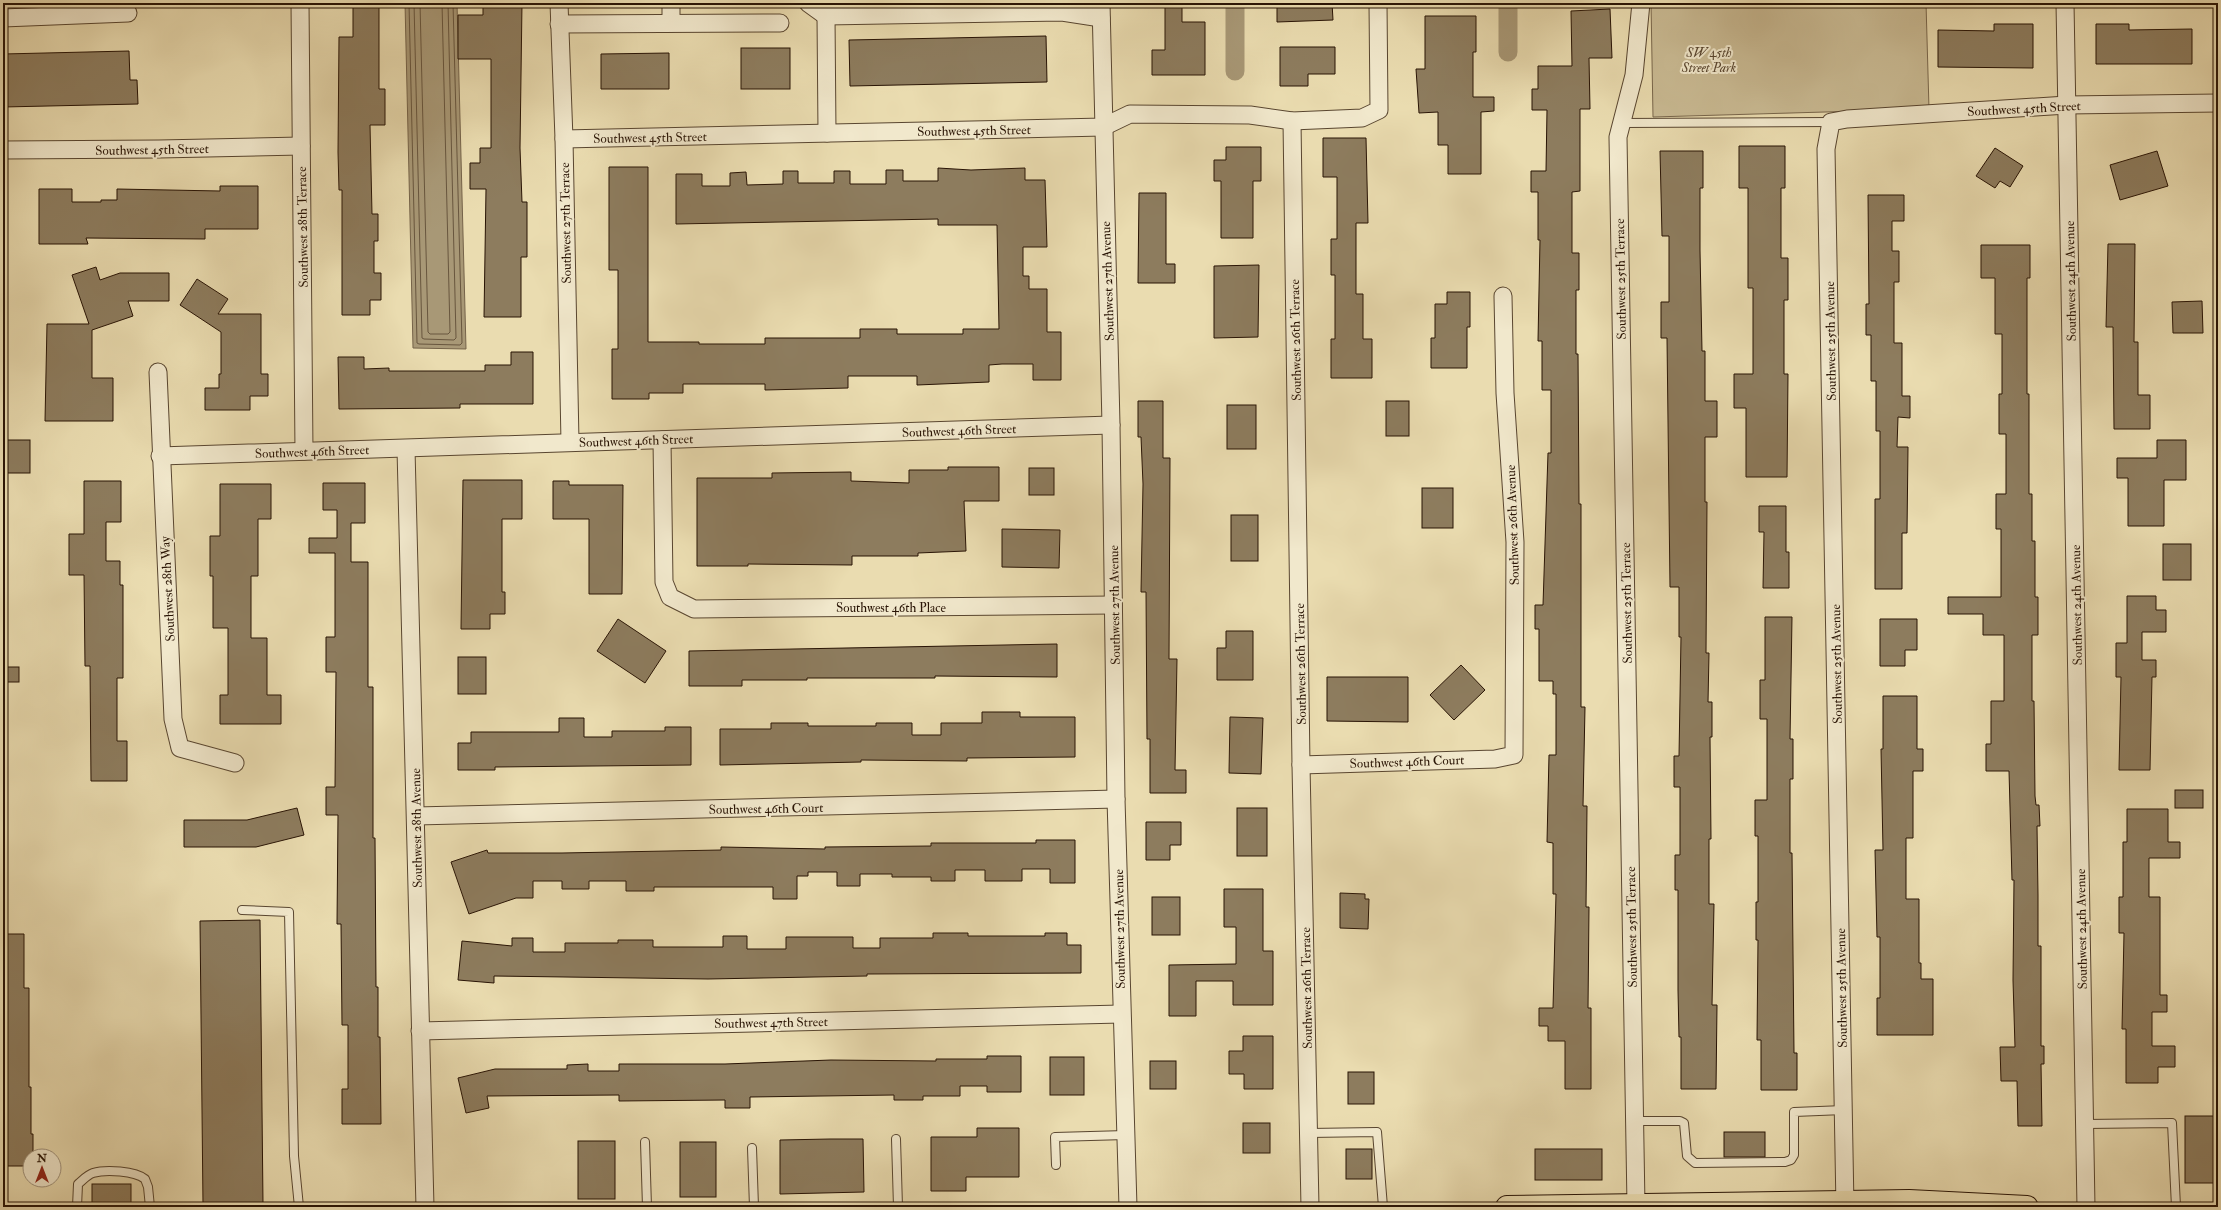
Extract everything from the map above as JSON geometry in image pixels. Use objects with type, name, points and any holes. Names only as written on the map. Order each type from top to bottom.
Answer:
[{"type":"main road","points":[[1507,1207],[1845,1204],[1916,1201],[2027,1207]]},
{"type":"street","name":"Southwest 28th Terrace","points":[[300,3],[304,451]]},
{"type":"street","name":"Southwest 27th Terrace","points":[[558,3],[564,139],[570,442]]},
{"type":"street","points":[[671,3],[671,23]]},
{"type":"street","points":[[808,3],[826,16],[977,8],[1062,12],[1101,10]]},
{"type":"street","name":"Southwest 45th Street","points":[[564,139],[1103,127],[1130,114],[1250,115],[1292,121],[1362,118],[1379,110],[1378,3]]},
{"type":"street","name":"Southwest 25th Terrace","points":[[1636,1205],[1618,145],[1634,75],[1641,3]]},
{"type":"street","name":"Southwest 24th Avenue","points":[[2065,3],[2086,1207]]},
{"type":"street","name":"Southwest 27th Avenue","points":[[1101,10],[1111,425],[1116,799],[1121,1014],[1128,1207]]},
{"type":"street","points":[[3,18],[128,13]]},
{"type":"street","points":[[826,16],[828,133]]},
{"type":"street","points":[[559,24],[780,23]]},
{"type":"street","name":"Southwest 45th Street","points":[[1831,122],[1847,119],[2067,105],[2218,103]]},
{"type":"street","name":"Southwest 26th Terrace","points":[[1292,121],[1301,764],[1310,1207]]},
{"type":"street","name":"Southwest 25th Avenue","points":[[1831,122],[1826,156],[1845,1204]]},
{"type":"street","name":"Southwest 45th Street","points":[[3,150],[159,150],[301,146]]},
{"type":"street","name":"Southwest 26th Avenue","points":[[1503,296],[1505,393],[1515,542],[1514,755]]},
{"type":"street","name":"Southwest 28th Way","points":[[158,372],[160,456],[173,719],[180,748],[235,763]]},
{"type":"street","name":"Southwest 46th Street","points":[[160,456],[1111,425]]},
{"type":"street","name":"Southwest 46th Place","points":[[662,440],[664,582],[670,597],[694,609],[1114,605]]},
{"type":"street","name":"Southwest 28th Avenue","points":[[406,449],[425,1207]]},
{"type":"street","name":"Southwest 46th Court","points":[[1301,764],[1495,759],[1514,755]]},
{"type":"street","name":"Southwest 46th Court","points":[[416,816],[1116,799]]},
{"type":"street","name":"Southwest 47th Street","points":[[420,1031],[1121,1014]]},
{"type":"lane","points":[[1622,123],[1831,122]]},
{"type":"lane","points":[[242,910],[289,912],[294,1141],[299,1207]]},
{"type":"lane","points":[[1635,1121],[1680,1121],[1684,1123],[1687,1156],[1695,1163],[1785,1162],[1791,1160],[1794,1155],[1794,1112],[1844,1110]]},
{"type":"lane","points":[[2084,1124],[2172,1123],[2176,1207]]},
{"type":"lane","points":[[1309,1133],[1377,1132],[1383,1207]]},
{"type":"lane","points":[[1056,1165],[1055,1137],[1126,1135]]},
{"type":"lane","points":[[896,1139],[898,1207]]},
{"type":"lane","points":[[645,1142],[647,1207]]},
{"type":"lane","points":[[752,1148],[754,1207]]},
{"type":"lane","points":[[77,1207],[78,1184],[93,1173],[101,1172],[131,1172],[145,1179],[148,1187],[150,1207]]},
{"type":"green space","name":"SW 45th Street Park","points":[[1651,3],[1926,3],[1929,109],[1653,117]]},
{"type":"water","points":[[405,3],[457,3],[466,349],[413,348]]},
{"type":"building","points":[[353,3],[379,3],[379,89],[385,89],[385,125],[370,125],[372,214],[378,214],[378,241],[374,241],[374,273],[381,273],[381,300],[370,300],[370,315],[342,315],[342,190],[339,190],[338,152],[339,37],[353,37]]},
{"type":"building","points":[[483,3],[522,3],[520,148],[522,202],[527,202],[527,257],[521,257],[521,317],[484,317],[486,189],[470,189],[470,163],[480,163],[480,148],[491,148],[491,59],[458,59],[458,15],[483,15]]},
{"type":"building","points":[[1165,3],[1182,3],[1182,22],[1205,22],[1205,75],[1152,75],[1152,50],[1165,50]]},
{"type":"building","points":[[1277,3],[1332,3],[1333,20],[1277,22]]},
{"type":"building","points":[[1610,9],[1612,58],[1589,58],[1590,109],[1580,109],[1580,191],[1572,192],[1572,253],[1579,253],[1579,290],[1576,290],[1576,354],[1578,354],[1579,504],[1581,504],[1581,707],[1585,707],[1583,806],[1587,806],[1586,907],[1589,907],[1588,1008],[1591,1008],[1591,1089],[1565,1089],[1565,1041],[1548,1041],[1548,1026],[1539,1026],[1539,1008],[1553,1008],[1556,894],[1553,894],[1553,843],[1547,842],[1549,755],[1556,755],[1556,694],[1553,694],[1553,681],[1539,681],[1539,629],[1535,629],[1535,605],[1543,605],[1548,453],[1551,453],[1551,390],[1542,390],[1542,341],[1538,341],[1540,240],[1538,240],[1538,192],[1531,192],[1531,171],[1546,171],[1547,110],[1532,110],[1532,89],[1538,89],[1538,66],[1572,66],[1571,11]]},
{"type":"building","points":[[1425,16],[1476,16],[1476,52],[1473,52],[1473,97],[1494,97],[1494,111],[1481,112],[1481,174],[1448,174],[1448,145],[1438,145],[1438,112],[1419,113],[1416,69],[1425,69]]},
{"type":"building","points":[[1994,24],[2033,24],[2033,68],[1938,67],[1938,30],[1994,31]]},
{"type":"building","points":[[2096,24],[2129,24],[2129,30],[2192,29],[2192,64],[2096,64]]},
{"type":"building","points":[[1046,36],[1047,82],[850,86],[849,40]]},
{"type":"building","points":[[1280,47],[1335,47],[1335,74],[1308,74],[1308,86],[1280,86]]},
{"type":"building","points":[[741,48],[790,48],[790,89],[741,89]]},
{"type":"building","points":[[129,51],[130,80],[137,80],[138,104],[3,107],[3,54]]},
{"type":"building","points":[[669,53],[669,89],[601,89],[601,54]]},
{"type":"building","points":[[1323,138],[1366,138],[1368,223],[1356,223],[1356,294],[1363,294],[1363,339],[1372,339],[1372,378],[1331,378],[1331,339],[1335,339],[1335,275],[1331,275],[1331,239],[1337,239],[1337,177],[1323,177]]},
{"type":"building","points":[[1739,146],[1785,146],[1785,188],[1781,188],[1781,258],[1788,258],[1788,300],[1784,300],[1784,374],[1788,374],[1787,477],[1746,477],[1746,408],[1734,408],[1734,374],[1753,374],[1753,288],[1748,288],[1748,188],[1739,188]]},
{"type":"building","points":[[1226,147],[1261,147],[1261,181],[1253,181],[1253,238],[1221,238],[1221,181],[1214,181],[1214,160],[1226,160]]},
{"type":"building","points":[[1995,148],[2023,166],[2010,187],[2000,181],[1995,188],[1976,176]]},
{"type":"building","points":[[1660,151],[1703,151],[1703,188],[1700,188],[1702,351],[1705,351],[1705,401],[1717,401],[1717,437],[1705,437],[1705,502],[1707,502],[1706,653],[1709,653],[1708,702],[1712,702],[1712,737],[1710,737],[1711,839],[1709,839],[1709,904],[1714,904],[1712,1005],[1717,1005],[1716,1089],[1681,1089],[1681,1037],[1679,1037],[1678,990],[1678,890],[1675,890],[1675,855],[1680,855],[1680,787],[1674,787],[1674,756],[1679,756],[1681,637],[1679,637],[1679,587],[1670,587],[1667,338],[1661,338],[1661,302],[1669,302],[1669,236],[1662,236]]},
{"type":"building","points":[[2157,151],[2168,186],[2120,200],[2110,165]]},
{"type":"building","points":[[609,167],[648,167],[648,342],[699,342],[699,344],[765,344],[765,338],[860,338],[860,329],[897,329],[897,334],[963,334],[963,329],[999,329],[997,225],[938,225],[938,219],[676,224],[676,174],[702,174],[702,186],[730,186],[730,173],[746,172],[747,185],[783,184],[783,171],[798,171],[798,183],[834,183],[834,171],[850,171],[850,184],[886,184],[886,170],[903,170],[903,181],[938,181],[938,168],[971,170],[1025,168],[1025,180],[1045,180],[1047,247],[1023,247],[1023,276],[1029,276],[1029,289],[1047,289],[1047,332],[1061,332],[1061,380],[1033,380],[1033,364],[1002,364],[989,365],[989,382],[917,385],[917,376],[848,376],[848,388],[765,390],[765,384],[683,384],[683,393],[649,393],[649,399],[612,399],[612,349],[618,349],[618,270],[609,270]]},
{"type":"building","points":[[220,186],[258,186],[258,229],[205,229],[205,239],[86,238],[88,244],[39,244],[39,189],[72,189],[72,202],[101,202],[101,200],[117,200],[117,189],[220,191]]},
{"type":"building","points":[[1139,193],[1166,193],[1166,264],[1175,264],[1175,283],[1138,283]]},
{"type":"building","points":[[1868,195],[1904,195],[1904,221],[1892,221],[1892,251],[1899,251],[1899,282],[1894,282],[1894,343],[1902,343],[1902,396],[1910,396],[1910,418],[1898,417],[1897,447],[1908,447],[1907,533],[1902,533],[1902,589],[1875,589],[1875,499],[1880,499],[1880,431],[1876,431],[1876,381],[1871,381],[1871,335],[1866,335],[1866,304],[1869,304]]},
{"type":"building","points":[[2108,244],[2135,244],[2134,342],[2138,342],[2138,395],[2150,395],[2150,429],[2114,429],[2113,327],[2106,327]]},
{"type":"building","points":[[1981,245],[2030,245],[2030,278],[2027,278],[2027,394],[2029,394],[2029,494],[2032,494],[2032,541],[2035,541],[2035,597],[2038,597],[2038,635],[2032,635],[2032,701],[2034,701],[2035,796],[2036,805],[2039,805],[2040,826],[2037,826],[2038,946],[2041,946],[2041,1046],[2044,1046],[2044,1064],[2041,1064],[2042,1126],[2018,1126],[2017,1081],[2001,1081],[2000,1047],[2015,1047],[2013,980],[2014,880],[2012,880],[2009,771],[1986,771],[1986,744],[1991,744],[1991,701],[2004,701],[2004,635],[1983,635],[1983,614],[1948,614],[1948,597],[2001,597],[2001,529],[1996,529],[1996,494],[2006,494],[2006,434],[1999,434],[1999,394],[2002,394],[2002,334],[1995,334],[1995,278],[1981,278]]},
{"type":"building","points":[[1259,265],[1258,337],[1214,338],[1214,266]]},
{"type":"building","points":[[96,267],[100,280],[120,273],[169,273],[169,301],[128,301],[133,316],[92,330],[92,378],[113,378],[113,421],[45,421],[47,324],[89,324],[72,275]]},
{"type":"building","points":[[197,279],[228,299],[218,314],[261,314],[261,374],[268,374],[268,396],[250,396],[250,410],[205,410],[205,388],[219,388],[219,374],[221,374],[221,332],[180,305]]},
{"type":"building","points":[[1447,292],[1470,292],[1470,327],[1467,327],[1467,368],[1431,368],[1431,338],[1435,338],[1435,304],[1447,304]]},
{"type":"building","points":[[2202,301],[2203,333],[2173,333],[2172,302]]},
{"type":"building","points":[[511,352],[533,352],[533,404],[460,404],[460,408],[339,409],[338,357],[364,357],[364,369],[389,368],[389,371],[485,371],[485,365],[511,365]]},
{"type":"building","points":[[1138,401],[1163,401],[1163,458],[1170,458],[1169,659],[1177,659],[1175,770],[1186,770],[1186,793],[1150,793],[1150,739],[1147,739],[1146,592],[1141,592],[1143,484],[1141,437],[1138,437]]},
{"type":"building","points":[[1386,401],[1409,401],[1409,436],[1386,436]]},
{"type":"building","points":[[1227,405],[1256,405],[1256,449],[1227,449]]},
{"type":"building","points":[[3,440],[30,440],[30,473],[3,473]]},
{"type":"building","points":[[2157,440],[2186,440],[2186,480],[2164,480],[2164,526],[2128,526],[2128,478],[2117,478],[2117,458],[2157,458]]},
{"type":"building","points":[[948,467],[999,467],[999,501],[964,501],[966,551],[918,553],[918,556],[852,556],[852,565],[748,564],[748,566],[697,566],[697,478],[772,478],[772,473],[851,472],[851,481],[909,483],[909,470],[948,470]]},
{"type":"building","points":[[1029,468],[1054,468],[1054,495],[1029,495]]},
{"type":"building","points":[[463,480],[522,480],[522,519],[502,519],[502,592],[505,592],[505,614],[490,614],[490,629],[461,629]]},
{"type":"building","points":[[84,481],[121,481],[121,522],[106,522],[106,561],[120,561],[120,585],[123,585],[123,678],[117,678],[117,741],[127,741],[127,781],[91,781],[90,666],[85,666],[84,575],[69,575],[69,534],[84,534]]},
{"type":"building","points":[[553,481],[569,481],[569,485],[623,485],[622,594],[589,594],[589,519],[553,519]]},
{"type":"building","points":[[323,483],[365,483],[365,523],[351,523],[351,562],[368,562],[368,687],[373,687],[373,838],[375,838],[376,987],[378,987],[378,1037],[380,1037],[381,1124],[342,1124],[342,1089],[348,1089],[348,1025],[342,1025],[341,924],[337,924],[338,815],[326,815],[326,787],[335,787],[336,672],[326,672],[326,637],[335,637],[335,553],[309,553],[309,538],[337,538],[337,510],[323,510]]},
{"type":"building","points":[[220,484],[271,484],[271,519],[258,519],[258,576],[251,576],[251,638],[267,638],[267,695],[281,695],[281,724],[220,724],[220,695],[228,695],[228,628],[213,628],[213,576],[210,576],[210,536],[220,536]]},
{"type":"building","points":[[1422,488],[1453,488],[1453,528],[1422,528]]},
{"type":"building","points":[[1759,506],[1786,506],[1786,552],[1789,552],[1789,588],[1763,588],[1764,532],[1759,532]]},
{"type":"building","points":[[1231,515],[1258,515],[1258,561],[1231,561]]},
{"type":"building","points":[[1002,529],[1060,530],[1059,568],[1002,567]]},
{"type":"building","points":[[2163,544],[2191,544],[2191,580],[2163,580]]},
{"type":"building","points":[[2127,596],[2156,596],[2156,610],[2166,610],[2166,632],[2142,632],[2142,660],[2156,660],[2156,677],[2152,677],[2150,770],[2119,770],[2121,677],[2116,677],[2116,643],[2127,643]]},
{"type":"building","points":[[1765,617],[1792,617],[1790,739],[1793,739],[1793,779],[1790,779],[1790,853],[1792,853],[1794,1053],[1797,1053],[1797,1090],[1761,1090],[1761,1040],[1757,1040],[1758,940],[1756,940],[1756,902],[1758,902],[1758,836],[1755,836],[1755,800],[1767,800],[1767,719],[1760,719],[1760,680],[1765,680]]},
{"type":"building","points":[[618,619],[666,651],[645,683],[597,651]]},
{"type":"building","points":[[1880,619],[1917,619],[1917,650],[1905,650],[1905,666],[1880,666]]},
{"type":"building","points":[[1226,631],[1253,631],[1253,680],[1217,680],[1217,648],[1226,648]]},
{"type":"building","points":[[1057,644],[1057,677],[935,676],[935,678],[807,678],[807,680],[742,680],[742,686],[689,686],[689,651]]},
{"type":"building","points":[[458,657],[486,657],[486,694],[458,694]]},
{"type":"building","points":[[1461,665],[1485,690],[1454,720],[1430,695]]},
{"type":"building","points":[[3,667],[19,667],[19,682],[3,682]]},
{"type":"building","points":[[1327,677],[1408,677],[1408,722],[1327,721]]},
{"type":"building","points":[[1883,696],[1917,696],[1917,749],[1923,749],[1923,771],[1913,771],[1913,838],[1906,838],[1906,899],[1919,899],[1919,963],[1921,963],[1921,979],[1933,979],[1933,1035],[1877,1035],[1877,998],[1880,998],[1880,937],[1877,937],[1875,850],[1883,850],[1881,749],[1883,749]]},
{"type":"building","points":[[982,712],[1020,712],[1020,717],[1075,717],[1075,757],[967,758],[967,761],[861,760],[861,762],[720,765],[720,729],[771,729],[771,723],[808,723],[808,726],[876,726],[876,723],[912,723],[912,735],[941,735],[941,723],[982,723]]},
{"type":"building","points":[[1230,717],[1263,718],[1261,774],[1229,773]]},
{"type":"building","points":[[559,718],[584,718],[584,737],[612,737],[612,731],[665,731],[665,727],[691,727],[691,765],[495,767],[495,770],[458,770],[458,743],[471,743],[471,732],[559,732]]},
{"type":"building","points":[[2175,790],[2203,790],[2203,808],[2175,808]]},
{"type":"building","points":[[297,808],[304,835],[256,847],[184,847],[184,820],[247,820]]},
{"type":"building","points":[[1237,808],[1267,808],[1267,856],[1237,856]]},
{"type":"building","points":[[2127,809],[2168,809],[2168,842],[2180,842],[2180,858],[2149,858],[2149,897],[2160,897],[2160,995],[2167,995],[2167,1012],[2152,1012],[2152,1046],[2175,1046],[2175,1067],[2158,1067],[2158,1083],[2126,1083],[2126,1029],[2122,1029],[2124,933],[2119,933],[2119,897],[2123,897],[2123,842],[2127,842]]},
{"type":"building","points":[[1146,822],[1181,822],[1181,845],[1170,845],[1170,860],[1146,860]]},
{"type":"building","points":[[1036,840],[1075,840],[1075,883],[1050,883],[1050,869],[1022,869],[1022,881],[985,881],[985,870],[955,870],[955,881],[931,881],[931,877],[892,877],[892,874],[860,874],[860,886],[837,886],[837,872],[808,872],[808,876],[797,876],[797,899],[773,899],[773,887],[654,887],[654,891],[626,891],[626,881],[589,881],[589,889],[562,889],[562,881],[533,881],[533,898],[516,898],[469,914],[451,862],[487,850],[488,853],[562,853],[721,850],[721,847],[825,849],[825,847],[931,846],[931,843],[1036,843]]},
{"type":"building","points":[[1224,889],[1263,889],[1263,951],[1273,951],[1273,1005],[1233,1005],[1233,981],[1196,981],[1196,1016],[1169,1016],[1169,965],[1236,964],[1236,927],[1224,927]]},
{"type":"building","points":[[1340,893],[1365,894],[1365,899],[1369,899],[1368,929],[1340,928]]},
{"type":"building","points":[[1152,897],[1180,897],[1180,935],[1152,935]]},
{"type":"building","points":[[260,920],[263,1204],[203,1205],[200,921]]},
{"type":"building","points":[[933,933],[968,933],[968,936],[1045,936],[1045,933],[1067,933],[1067,945],[1081,945],[1081,973],[867,974],[867,976],[708,979],[494,976],[494,983],[458,980],[462,941],[512,946],[512,938],[533,938],[533,952],[565,952],[565,943],[618,943],[618,940],[653,940],[653,947],[723,947],[723,936],[747,936],[747,949],[786,949],[786,937],[853,937],[853,948],[880,948],[880,938],[933,938]]},
{"type":"building","points":[[3,934],[24,934],[24,988],[29,988],[29,1087],[31,1087],[31,1134],[33,1134],[33,1148],[22,1148],[22,1166],[3,1166]]},
{"type":"building","points":[[1243,1036],[1273,1036],[1273,1089],[1244,1089],[1244,1074],[1229,1074],[1229,1051],[1243,1051]]},
{"type":"building","points":[[987,1056],[1021,1056],[1021,1092],[987,1092],[987,1086],[960,1086],[960,1096],[923,1096],[923,1100],[894,1100],[894,1095],[750,1097],[750,1108],[725,1108],[725,1100],[619,1101],[619,1095],[487,1096],[489,1108],[466,1113],[458,1078],[495,1069],[567,1069],[567,1065],[588,1064],[588,1071],[619,1071],[619,1064],[725,1064],[831,1060],[936,1061],[936,1059],[987,1059]]},
{"type":"building","points":[[1050,1057],[1084,1057],[1084,1095],[1050,1095]]},
{"type":"building","points":[[1150,1061],[1176,1061],[1176,1089],[1150,1089]]},
{"type":"building","points":[[1348,1072],[1374,1072],[1374,1104],[1348,1104]]},
{"type":"building","points":[[2185,1116],[2218,1116],[2218,1183],[2185,1183]]},
{"type":"building","points":[[1243,1123],[1270,1123],[1270,1153],[1243,1153]]},
{"type":"building","points":[[977,1128],[1019,1128],[1019,1177],[966,1177],[966,1191],[931,1191],[931,1137],[977,1137]]},
{"type":"building","points":[[1724,1132],[1765,1132],[1765,1157],[1724,1157]]},
{"type":"building","points":[[863,1139],[864,1192],[780,1194],[780,1140]]},
{"type":"building","points":[[578,1141],[615,1141],[615,1199],[578,1199]]},
{"type":"building","points":[[680,1142],[716,1142],[716,1197],[680,1197]]},
{"type":"building","points":[[1346,1149],[1372,1149],[1372,1179],[1346,1179]]},
{"type":"building","points":[[1535,1149],[1602,1149],[1602,1180],[1535,1180]]},
{"type":"building","points":[[92,1184],[131,1184],[131,1207],[92,1207]]},
{"type":"waterway","points":[[1235,3],[1235,71]]},
{"type":"waterway","points":[[1508,3],[1508,52]]}]
